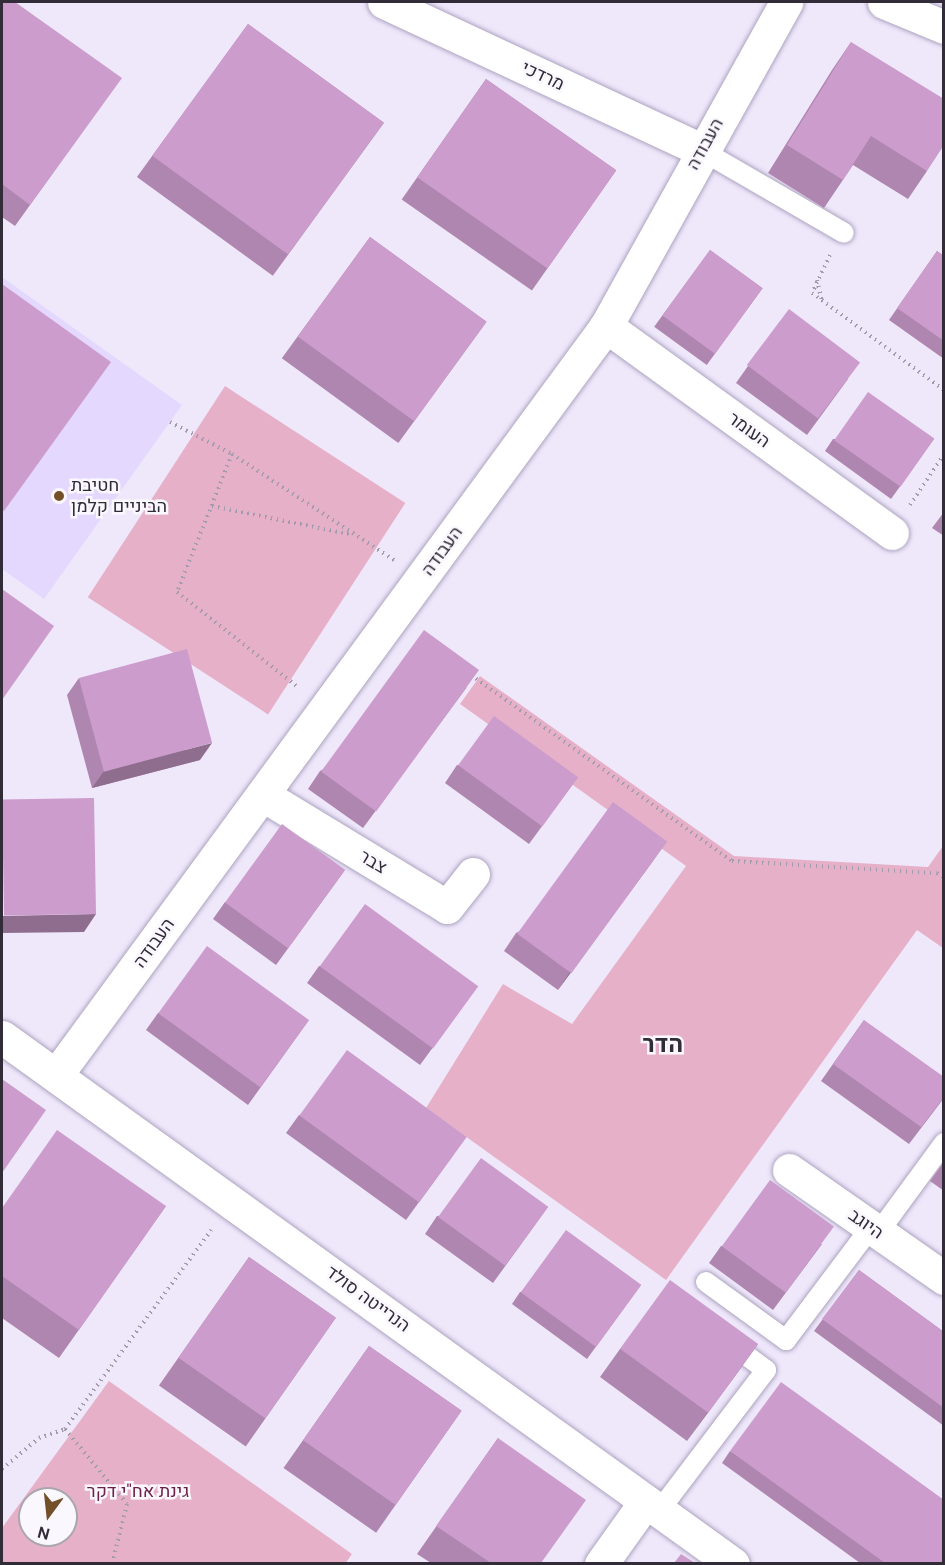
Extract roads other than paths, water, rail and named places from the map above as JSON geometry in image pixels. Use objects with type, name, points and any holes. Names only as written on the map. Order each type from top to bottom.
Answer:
[{"type":"street","name":"מרדכי","points":[[384,2],[701,150]]},
{"type":"street","name":"העבודה","points":[[57,1074],[606,326],[701,150],[786,2]]},
{"type":"street","points":[[884,2],[944,27]]},
{"type":"street","name":"העומר","points":[[606,326],[892,533]]},
{"type":"street","name":"צבר","points":[[263,795],[447,907],[473,874]]},
{"type":"street","name":"הנרייטה סולד","points":[[2,1037],[57,1074],[733,1563]]},
{"type":"street","name":"היוגב","points":[[789,1170],[944,1278]]},
{"type":"street","points":[[601,1563],[653,1506]]},
{"type":"lane","points":[[701,150],[844,233]]},
{"type":"lane","points":[[706,1282],[786,1340],[944,1143]]},
{"type":"lane","points":[[653,1506],[766,1370],[711,1329]]},
{"type":"place","name":"חטיבת הביניים קלמן","points":[[59,496]]},
{"type":"district","name":"הדר","points":[[663,1044]]},
{"type":"park label","name":"גינת אח\"י דקר","points":[[138,1491]]}]
